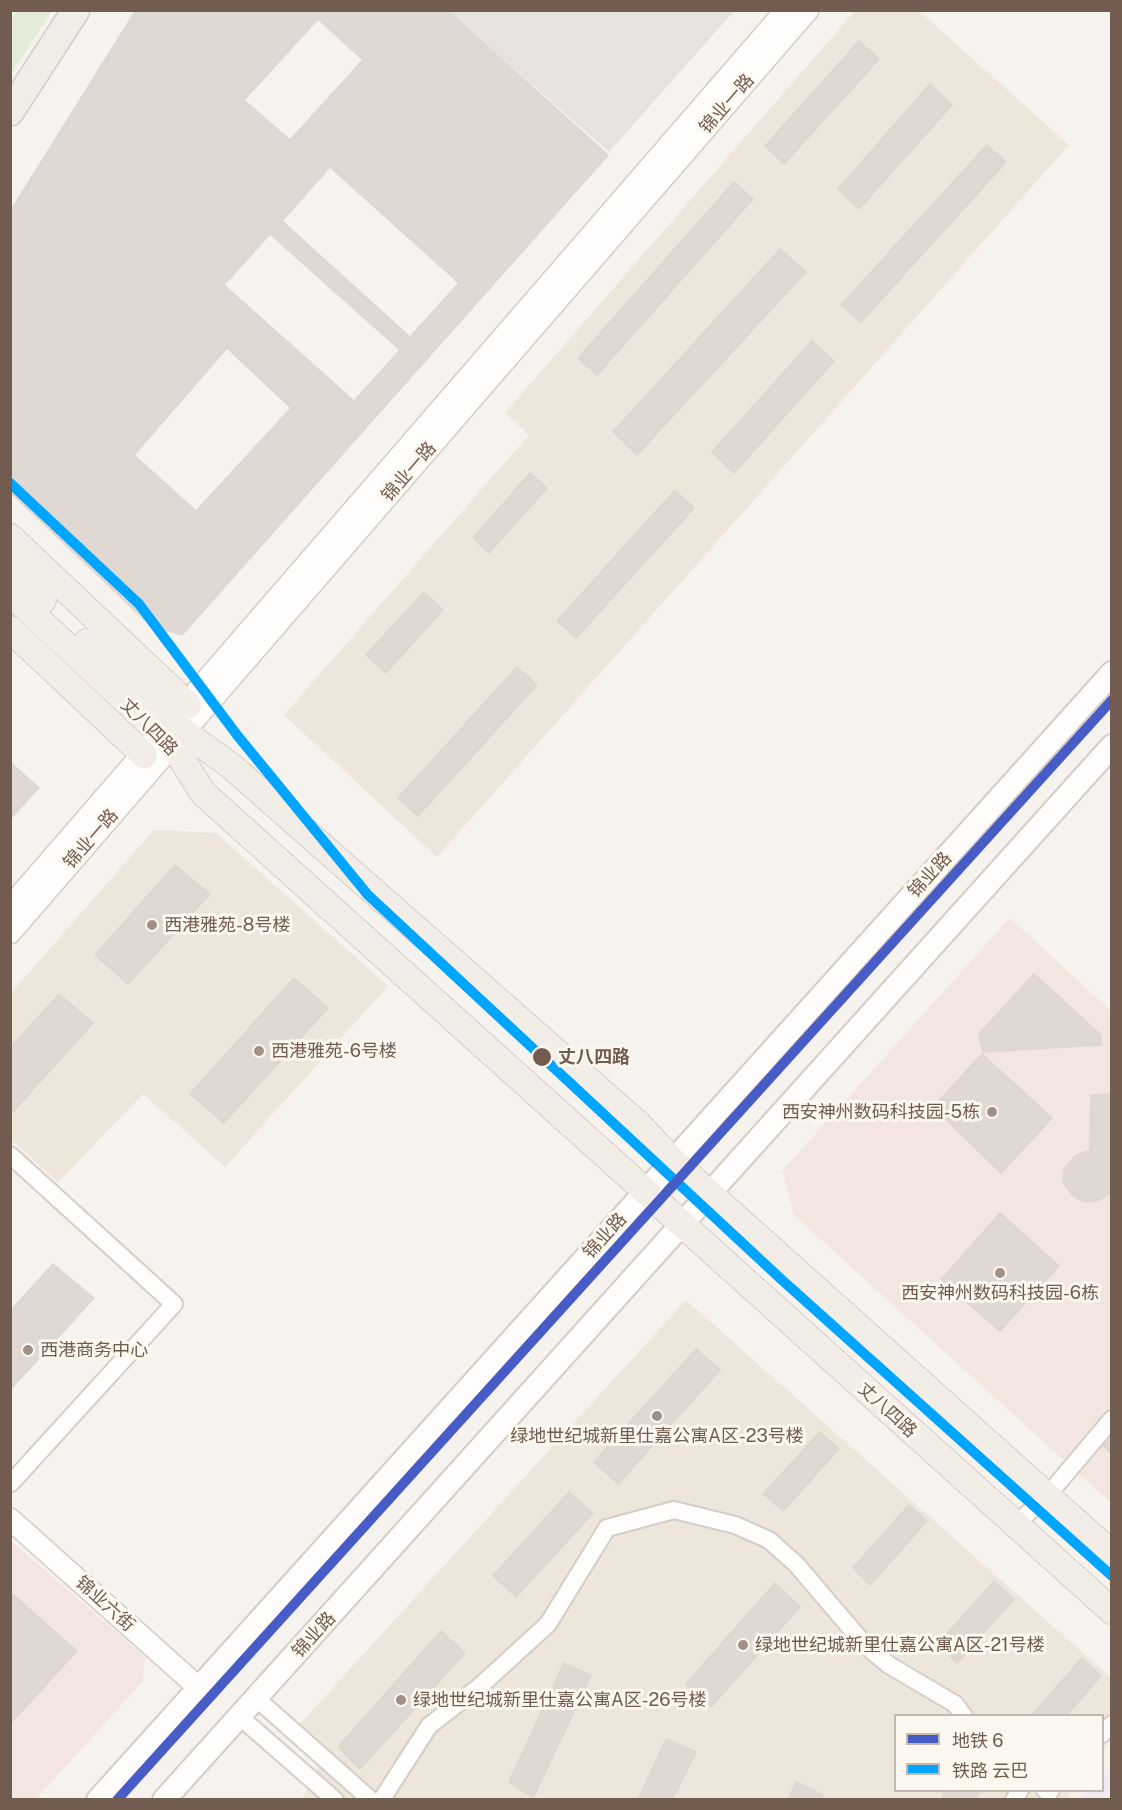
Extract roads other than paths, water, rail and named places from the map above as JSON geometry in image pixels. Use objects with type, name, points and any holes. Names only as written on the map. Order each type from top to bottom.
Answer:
[{"type":"highway","points":[[10,112],[76,10]]},
{"type":"main road","points":[[10,537],[176,728]]},
{"type":"main road","name":"丈八四路","points":[[10,570],[84,651]]},
{"type":"main road","name":"丈八四路","points":[[10,593],[176,728],[231,766],[637,1123],[673,1161],[1112,1554]]},
{"type":"main road","points":[[10,629],[144,755]]},
{"type":"main road","name":"锦业路","points":[[98,1800],[1112,673]]},
{"type":"main road","name":"丈八四路","points":[[176,728],[203,793],[1112,1611]]},
{"type":"main road","name":"锦业路","points":[[164,1800],[1112,746]]},
{"type":"street","name":"锦业一路","points":[[10,933],[176,728],[786,10]]},
{"type":"street","name":"锦业一路","points":[[10,907],[144,755],[176,728],[808,10]]},
{"type":"street","points":[[10,1155],[174,1304],[11,1483]]},
{"type":"street","points":[[1050,1499],[1112,1419]]},
{"type":"street","points":[[1020,1529],[1112,1434]]},
{"type":"street","points":[[256,1698],[383,1799],[429,1726],[479,1687],[548,1624],[607,1528],[674,1510],[735,1525],[769,1540],[796,1564],[865,1645],[889,1665],[955,1704],[962,1714]]},
{"type":"street","name":"锦业六街","points":[[10,1519],[199,1688]]},
{"type":"street","points":[[240,1716],[335,1800]]},
{"type":"metro line","name":"6","points":[[117,1800],[1112,700]]},
{"type":"rail line","name":"云巴","points":[[10,483],[139,604],[237,735],[368,895],[782,1280],[1112,1576]]},
{"type":"place","name":"西港雅苑-8号楼","points":[[152,925]]},
{"type":"place","name":"西港雅苑-6号楼","points":[[259,1051]]},
{"type":"place","name":"丈八四路","points":[[542,1057]]},
{"type":"place","name":"西安神州数码科技园-5栋","points":[[992,1112]]},
{"type":"place","name":"西安神州数码科技园-6栋","points":[[1000,1273]]},
{"type":"place","name":"西港商务中心","points":[[28,1350]]},
{"type":"place","name":"绿地世纪城新里仕嘉公寓A区-23号楼","points":[[657,1416]]},
{"type":"place","name":"绿地世纪城新里仕嘉公寓A区-21号楼","points":[[743,1645]]},
{"type":"place","name":"绿地世纪城新里仕嘉公寓A区-26号楼","points":[[401,1700]]}]
